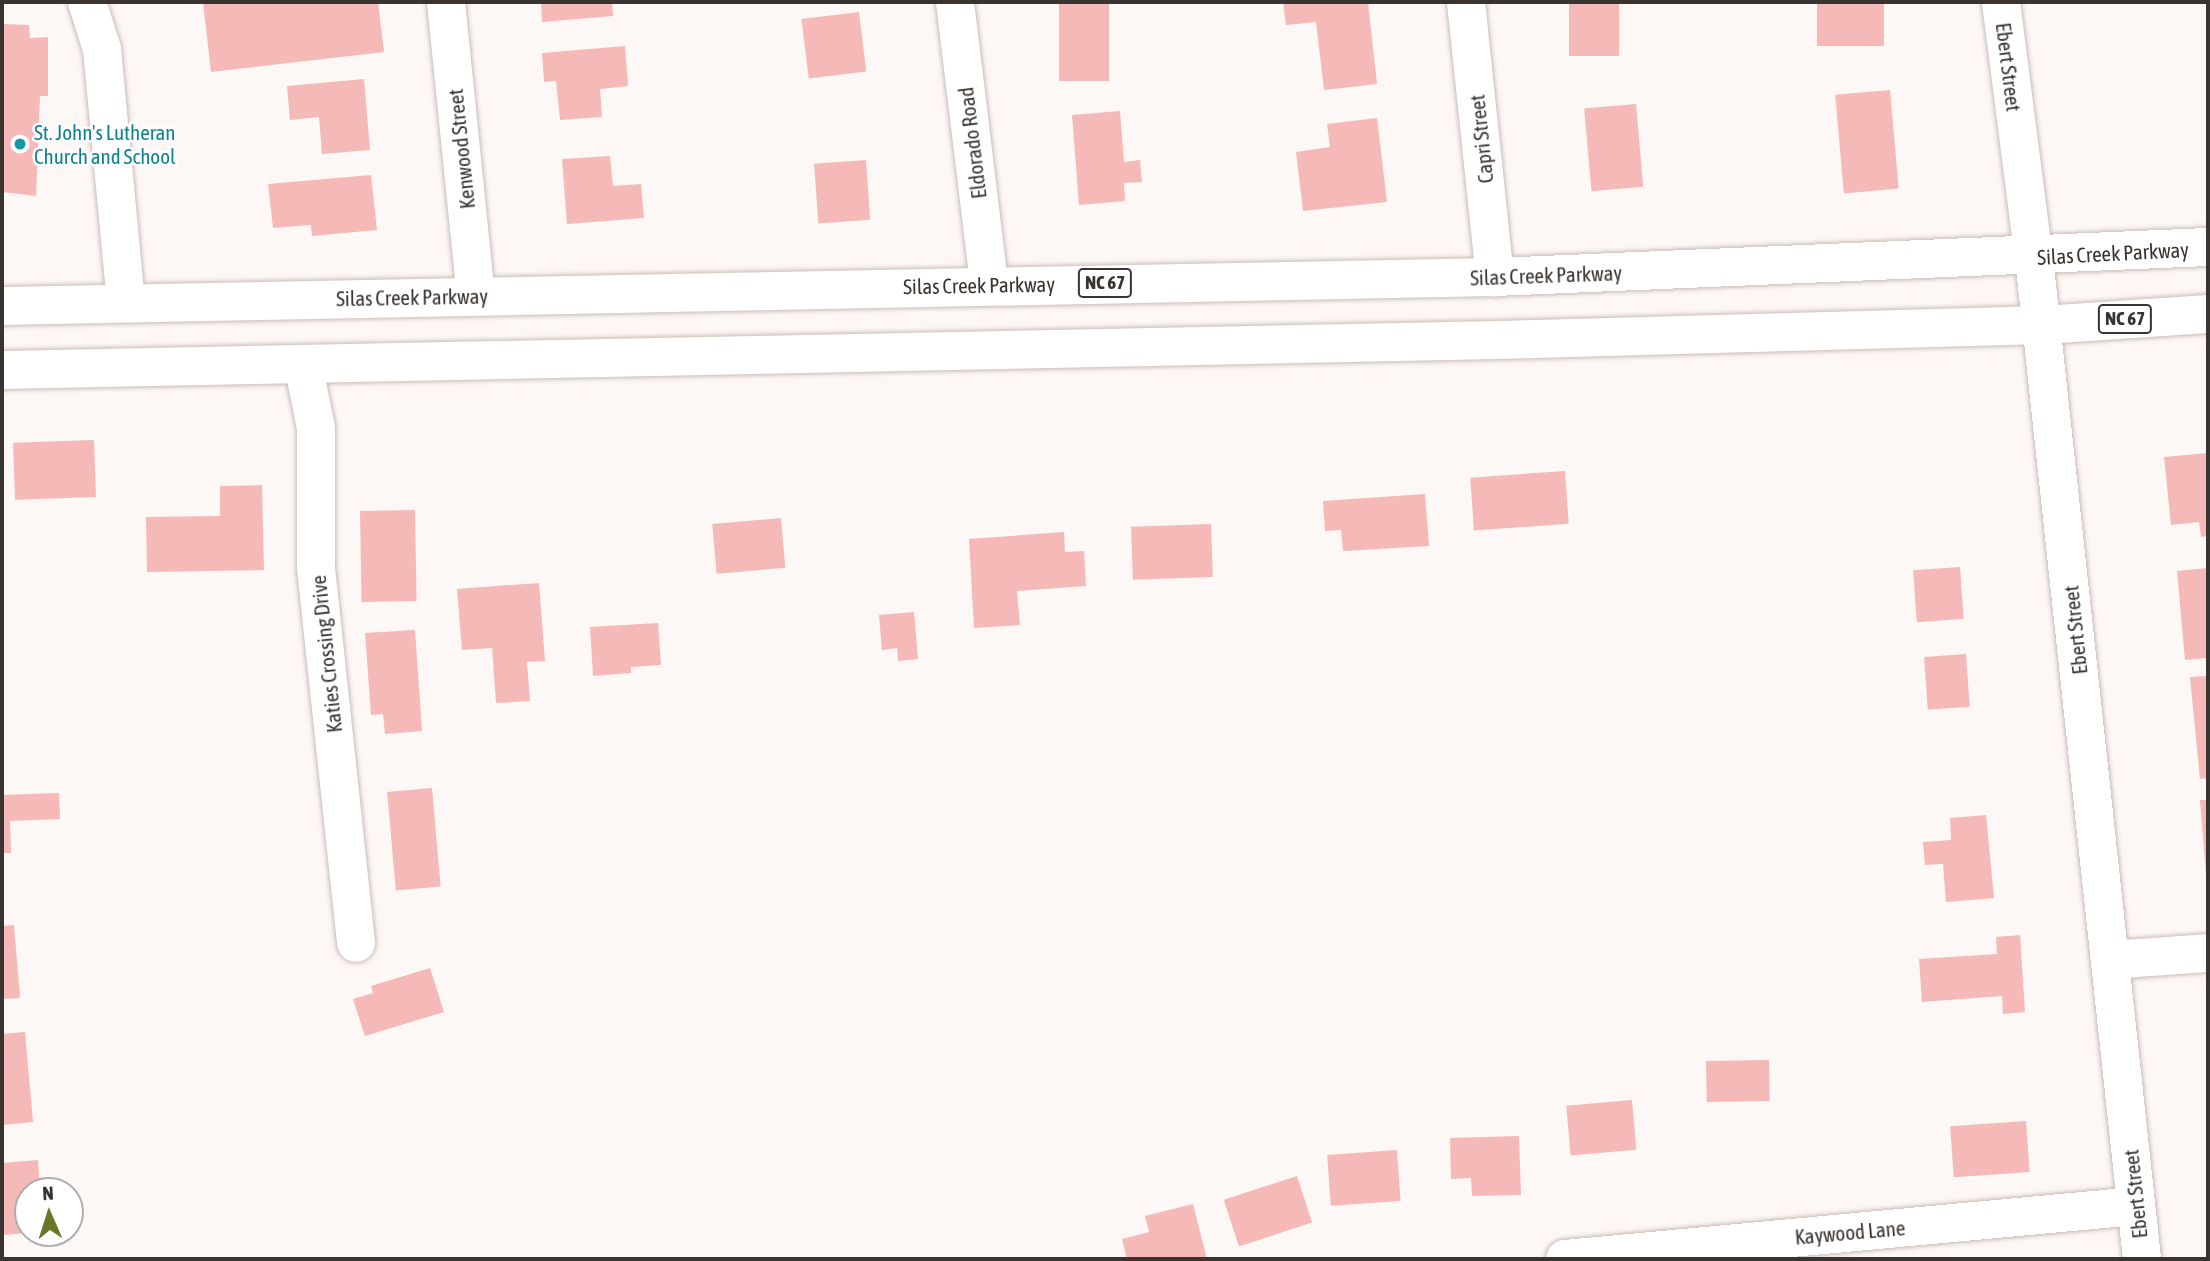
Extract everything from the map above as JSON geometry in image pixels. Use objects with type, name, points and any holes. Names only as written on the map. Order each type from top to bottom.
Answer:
[{"type":"main road","points":[[87,2],[102,49],[126,302]]},
{"type":"main road","name":"Kenwood Street","points":[[446,2],[476,295]]},
{"type":"main road","name":"Eldorado Road","points":[[955,2],[989,285]]},
{"type":"main road","name":"Capri Street","points":[[1466,2],[1495,277]]},
{"type":"main road","name":"Ebert Street","points":[[2001,2],[2043,325],[2142,1259]]},
{"type":"main road","name":"Silas Creek Parkway","points":[[2,306],[1495,277],[2034,258],[2208,247]]},
{"type":"main road","name":"NC 67","points":[[2,370],[2043,325],[2208,314]]},
{"type":"main road","name":"Katies Crossing Drive","points":[[303,364],[316,428],[316,568],[356,943]]},
{"type":"main road","points":[[2110,961],[2208,953]]},
{"type":"main road","name":"Kaywood Lane","points":[[1565,1259],[2136,1206]]},
{"type":"building","points":[[203,2],[378,2],[384,52],[211,72]]},
{"type":"building","points":[[541,2],[612,2],[613,16],[542,22]]},
{"type":"building","points":[[1059,2],[1109,2],[1109,81],[1059,81]]},
{"type":"building","points":[[1283,2],[1368,2],[1377,84],[1324,90],[1316,22],[1286,25]]},
{"type":"building","points":[[1569,2],[1619,2],[1619,56],[1569,56]]},
{"type":"building","points":[[1817,2],[1884,2],[1884,46],[1817,46]]},
{"type":"building","points":[[859,12],[866,72],[809,79],[801,19]]},
{"type":"building","name":"St. John's Lutheran Church and School","points":[[2,24],[29,25],[30,38],[48,37],[48,96],[40,96],[36,196],[2,192]]},
{"type":"building","points":[[625,46],[628,86],[600,89],[602,117],[560,120],[556,81],[544,82],[542,53]]},
{"type":"building","points":[[364,79],[370,150],[322,154],[319,117],[290,120],[287,86]]},
{"type":"building","points":[[1890,90],[1899,189],[1844,193],[1835,95]]},
{"type":"building","points":[[1636,104],[1643,187],[1591,191],[1584,109]]},
{"type":"building","points":[[1120,111],[1124,162],[1140,160],[1142,182],[1124,183],[1125,201],[1079,205],[1072,115]]},
{"type":"building","points":[[1377,118],[1387,202],[1303,211],[1296,152],[1330,147],[1327,124]]},
{"type":"building","points":[[610,156],[613,186],[641,184],[644,218],[567,224],[562,159]]},
{"type":"building","points":[[866,160],[870,220],[818,223],[814,164]]},
{"type":"building","points":[[371,175],[377,230],[312,236],[311,225],[273,228],[268,184]]},
{"type":"building","points":[[94,440],[96,497],[15,500],[13,443]]},
{"type":"building","points":[[2208,453],[2208,536],[2201,537],[2199,522],[2171,525],[2164,457]]},
{"type":"building","points":[[1565,471],[1569,524],[1474,530],[1470,478]]},
{"type":"building","points":[[262,485],[264,570],[147,572],[146,517],[220,516],[220,486]]},
{"type":"building","points":[[1425,494],[1429,546],[1343,551],[1341,530],[1325,531],[1323,501]]},
{"type":"building","points":[[415,510],[417,601],[362,602],[360,511]]},
{"type":"building","points":[[781,518],[785,568],[717,574],[712,524]]},
{"type":"building","points":[[1211,524],[1213,577],[1133,580],[1131,527]]},
{"type":"building","points":[[1064,532],[1065,552],[1084,551],[1086,586],[1017,591],[1020,625],[974,628],[969,539]]},
{"type":"building","points":[[1960,567],[1964,619],[1917,622],[1913,570]]},
{"type":"building","points":[[2208,568],[2208,658],[2185,660],[2177,571]]},
{"type":"building","points":[[539,583],[545,661],[527,662],[530,701],[496,703],[492,648],[462,650],[457,589]]},
{"type":"building","points":[[914,612],[918,659],[898,661],[897,648],[882,650],[879,615]]},
{"type":"building","points":[[658,623],[661,665],[631,667],[631,673],[593,676],[590,627]]},
{"type":"building","points":[[415,630],[422,731],[385,734],[383,714],[371,715],[365,633]]},
{"type":"building","points":[[1966,654],[1970,707],[1928,710],[1924,657]]},
{"type":"building","points":[[2208,676],[2208,778],[2200,779],[2190,677]]},
{"type":"building","points":[[432,788],[441,887],[396,891],[387,792]]},
{"type":"building","points":[[59,793],[60,819],[10,821],[11,853],[2,853],[2,795]]},
{"type":"building","points":[[2200,800],[2208,800],[2208,874],[2206,874]]},
{"type":"building","points":[[1986,815],[1994,898],[1946,902],[1943,864],[1925,865],[1923,842],[1951,840],[1950,818]]},
{"type":"building","points":[[14,925],[20,998],[2,999],[2,926]]},
{"type":"building","points":[[2020,935],[2025,1012],[2003,1014],[2002,996],[1922,1002],[1919,959],[1997,954],[1996,937]]},
{"type":"building","points":[[430,968],[444,1012],[365,1036],[353,999],[373,993],[371,986]]},
{"type":"building","points":[[25,1032],[33,1122],[2,1125],[2,1034]]},
{"type":"building","points":[[1769,1060],[1770,1101],[1707,1102],[1706,1061]]},
{"type":"building","points":[[1632,1100],[1636,1150],[1571,1156],[1566,1106]]},
{"type":"building","points":[[2026,1121],[2030,1172],[1954,1177],[1950,1126]]},
{"type":"building","points":[[1519,1136],[1521,1195],[1472,1196],[1471,1178],[1451,1179],[1450,1138]]},
{"type":"building","points":[[1397,1150],[1401,1201],[1331,1206],[1327,1155]]},
{"type":"building","points":[[38,1160],[39,1177],[14,1177],[14,1234],[2,1235],[2,1163]]},
{"type":"building","points":[[1297,1176],[1312,1223],[1239,1246],[1224,1200]]},
{"type":"building","points":[[1193,1204],[1207,1259],[1127,1259],[1122,1239],[1149,1232],[1145,1216]]},
{"type":"place","name":"St. John's Lutheran Church and School","points":[[20,144]]}]
